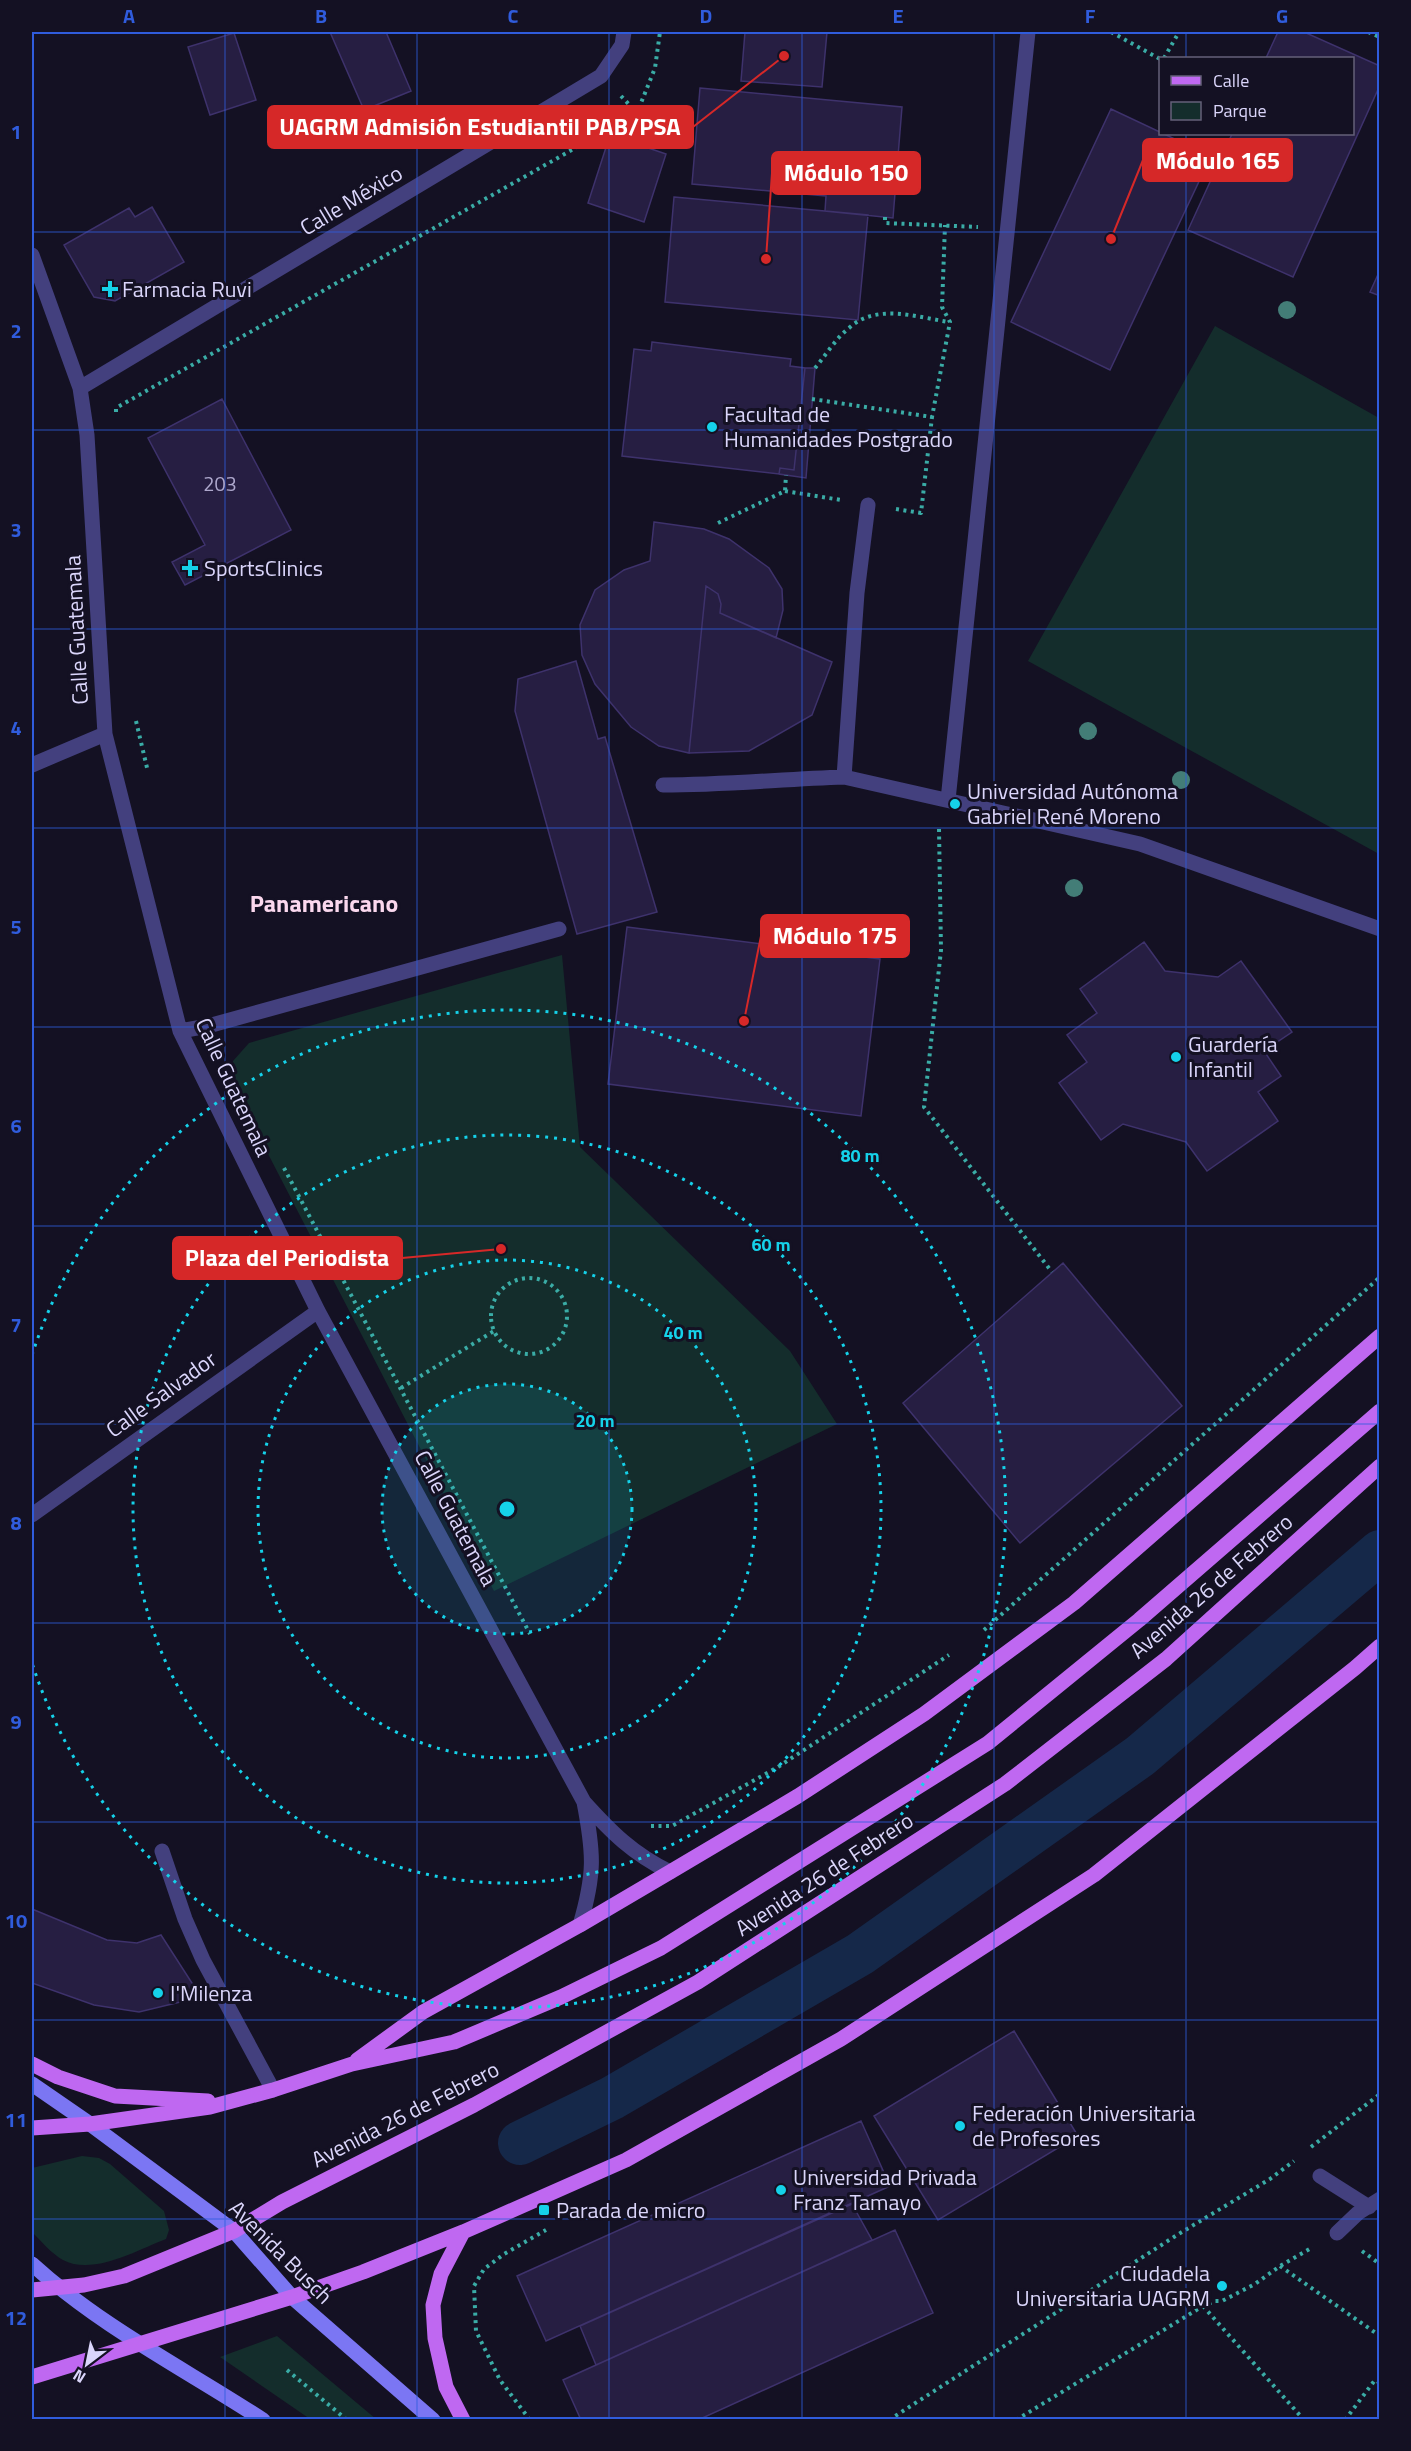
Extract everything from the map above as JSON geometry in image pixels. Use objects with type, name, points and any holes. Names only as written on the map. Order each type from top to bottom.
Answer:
[{"type":"main road","name":"Avenida 26 de Febrero","points":[[352,2064],[423,2012],[580,1925],[798,1796],[924,1714],[1064,1610],[1380,1336]]},
{"type":"main road","name":"Avenida 26 de Febrero","points":[[32,2128],[90,2124],[210,2107],[273,2090],[352,2064],[454,2042],[561,1997],[661,1948],[988,1743],[1139,1620],[1380,1411]]},
{"type":"main road","name":"Avenida 26 de Febrero","points":[[32,2290],[84,2285],[124,2276],[234,2231],[282,2202],[474,2105],[698,1982],[1005,1784],[1166,1659],[1380,1466]]},
{"type":"main road","points":[[32,2378],[292,2297],[363,2272],[463,2232],[626,2160],[841,2039],[1094,1875],[1380,1646]]},
{"type":"main road","points":[[32,2064],[58,2077],[115,2096],[228,2102]]},
{"type":"main road","name":"Avenida Busch","points":[[32,2084],[234,2231],[292,2297],[433,2420]]},
{"type":"main road","points":[[463,2232],[441,2274],[433,2305],[435,2338],[446,2387],[463,2420]]},
{"type":"main road","points":[[32,2264],[57,2287],[139,2345],[263,2420]]},
{"type":"street","name":"Calle México","points":[[80,388],[601,76],[622,45],[624,32]]},
{"type":"street","points":[[943,799],[1028,32]]},
{"type":"street","name":"Calle Guatemala","points":[[32,255],[80,388],[87,435],[105,734],[180,1031],[318,1311],[584,1802],[627,1847],[647,1861],[670,1872]]},
{"type":"street","points":[[843,777],[857,593],[868,505]]},
{"type":"street","points":[[32,765],[105,734]]},
{"type":"street","points":[[663,785],[714,785],[843,777],[1140,844],[1380,929]]},
{"type":"street","points":[[180,1031],[208,1026],[560,928]]},
{"type":"street","name":"Calle Salvador","points":[[32,1515],[318,1311]]},
{"type":"street","name":"Calle Guatemala","points":[[580,1925],[590,1891],[593,1861],[584,1802]]},
{"type":"street","points":[[162,1851],[185,1919],[203,1960],[273,2090]]},
{"type":"street","points":[[1320,2176],[1374,2203],[1337,2233]]},
{"type":"path","points":[[116,419],[116,408],[637,113],[655,68],[660,32]]},
{"type":"path","points":[[1111,32],[1159,57]]},
{"type":"path","points":[[1163,57],[1179,32]]},
{"type":"path","points":[[1368,32],[1380,37]]},
{"type":"path","points":[[885,217],[885,223],[980,227]]},
{"type":"path","points":[[921,513],[932,417],[950,322],[942,307],[945,225]]},
{"type":"path","points":[[815,368],[848,328],[870,314],[950,322]]},
{"type":"path","points":[[812,399],[932,417]]},
{"type":"path","points":[[718,523],[785,490],[786,475]]},
{"type":"path","points":[[135,719],[149,776]]},
{"type":"path","points":[[943,799],[941,950],[924,1107],[1052,1272]]},
{"type":"path","points":[[280,1161],[531,1637]]},
{"type":"path","points":[[980,1633],[1380,1276]]},
{"type":"path","points":[[528,1278],[543,1280],[556,1288],[564,1300],[567,1315],[565,1330],[557,1342],[545,1351],[530,1354],[515,1351],[503,1343],[494,1331],[491,1316],[494,1302],[502,1290],[514,1281],[528,1278]]},
{"type":"path","points":[[400,1388],[494,1331]]},
{"type":"path","points":[[640,1826],[672,1826],[778,1767],[952,1653]]},
{"type":"path","points":[[1306,2151],[1380,2094]]},
{"type":"path","points":[[890,2420],[1177,2235],[1270,2179],[1297,2158]]},
{"type":"path","points":[[1016,2420],[1203,2306],[1222,2301],[1255,2284],[1280,2266],[1337,2233]]},
{"type":"path","points":[[1280,2266],[1380,2336]]},
{"type":"path","points":[[1203,2306],[1304,2420]]},
{"type":"path","points":[[287,2370],[347,2420]]},
{"type":"path","points":[[1345,2420],[1375,2380],[1380,2383]]},
{"type":"green space","points":[[1215,326],[1379,418],[1379,854],[1028,661]]},
{"type":"green space","points":[[562,955],[580,1147],[790,1351],[837,1424],[494,1591],[233,1086],[233,1061],[249,1043]]},
{"type":"green space","points":[[82,2156],[99,2158],[110,2164],[164,2211],[169,2230],[166,2239],[115,2260],[88,2265],[63,2260],[47,2247],[32,2232],[32,2168]]},
{"type":"green space","points":[[277,2336],[376,2419],[310,2419],[220,2357]]},
{"type":"building","points":[[330,32],[386,32],[411,91],[364,110]]},
{"type":"building","points":[[745,32],[827,32],[822,87],[741,81]]},
{"type":"building","points":[[1278,32],[1304,32],[1380,66],[1380,85],[1293,277],[1188,230],[1232,135],[1354,135],[1354,57],[1266,57]]},
{"type":"building","points":[[234,33],[256,100],[210,115],[188,47]]},
{"type":"building","points":[[700,88],[902,107],[893,218],[825,211],[826,196],[692,184]]},
{"type":"building","points":[[1111,109],[1159,132],[1159,135],[1166,135],[1211,156],[1110,370],[1011,322]]},
{"type":"building","points":[[610,135],[666,154],[644,222],[588,203]]},
{"type":"building","points":[[674,197],[868,215],[858,320],[665,302]]},
{"type":"building","points":[[152,207],[184,262],[115,301],[94,297],[64,245],[129,208],[135,217]]},
{"type":"building","points":[[1380,270],[1380,296],[1370,292]]},
{"type":"building","name":"Facultad de Humanidades Postgrado","points":[[652,342],[791,359],[790,366],[805,368],[794,470],[780,468],[779,474],[622,456],[634,349],[651,351]]},
{"type":"building","points":[[805,368],[815,368],[806,478],[779,474],[780,468],[794,470]]},
{"type":"building","points":[[222,399],[291,530],[185,585],[172,562],[205,545],[148,438]]},
{"type":"building","points":[[654,522],[704,529],[729,539],[769,568],[782,589],[783,610],[776,638],[720,613],[721,604],[718,594],[706,586],[689,753],[659,746],[631,727],[595,684],[582,655],[580,625],[595,590],[624,570],[650,561]]},
{"type":"building","points":[[706,586],[718,594],[721,604],[720,613],[832,662],[812,715],[749,751],[689,753]]},
{"type":"building","points":[[576,661],[598,739],[605,737],[657,912],[577,934],[515,711],[518,679]]},
{"type":"building","points":[[627,927],[880,959],[861,1116],[608,1084]]},
{"type":"building","name":"Guardería Infantil","points":[[1144,942],[1165,971],[1218,977],[1241,961],[1292,1032],[1264,1051],[1281,1076],[1258,1092],[1278,1121],[1207,1171],[1186,1142],[1123,1124],[1101,1140],[1059,1083],[1087,1062],[1067,1035],[1097,1013],[1080,989]]},
{"type":"building","points":[[1063,1263],[1182,1406],[1020,1543],[903,1403]]},
{"type":"building","points":[[32,1909],[107,1940],[137,1943],[161,1935],[201,1997],[139,2012],[94,2005],[32,1983]]},
{"type":"building","points":[[1014,2031],[1078,2136],[938,2220],[874,2116]]},
{"type":"building","points":[[861,2121],[890,2186],[546,2341],[517,2276]]},
{"type":"building","points":[[852,2204],[872,2240],[596,2365],[580,2326]]},
{"type":"building","points":[[895,2230],[933,2313],[698,2420],[581,2420],[563,2380]]},
{"type":"waterway","points":[[520,2143],[612,2098],[860,1954],[1140,1756],[1380,1552]]},
{"type":"place","name":"UAGRM Admisión Estudiantil PAB/PSA","points":[[784,56]]},
{"type":"place","name":"Módulo 165","points":[[1111,239]]},
{"type":"place","name":"Módulo 150","points":[[766,259]]},
{"type":"place","name":"Farmacia Ruvi","points":[[110,289]]},
{"type":"place","name":"Facultad de Humanidades Postgrado","points":[[712,427]]},
{"type":"place","name":"SportsClinics","points":[[190,568]]},
{"type":"place","name":"Universidad Autónoma Gabriel René Moreno","points":[[955,804]]},
{"type":"place","name":"Módulo 175","points":[[744,1021]]},
{"type":"place","name":"Guardería Infantil","points":[[1176,1057]]},
{"type":"place","name":"Plaza del Periodista","points":[[501,1249]]},
{"type":"place","name":"I'Milenza","points":[[158,1993]]},
{"type":"place","name":"Federación Universitaria de Profesores","points":[[960,2126]]},
{"type":"place","name":"Universidad Privada Franz Tamayo","points":[[781,2190]]},
{"type":"place","name":"Parada de micro","points":[[544,2210]]},
{"type":"place","name":"Ciudadela Universitaria UAGRM","points":[[1222,2286]]},
{"type":"district","name":"Panamericano","points":[[324,904]]}]
